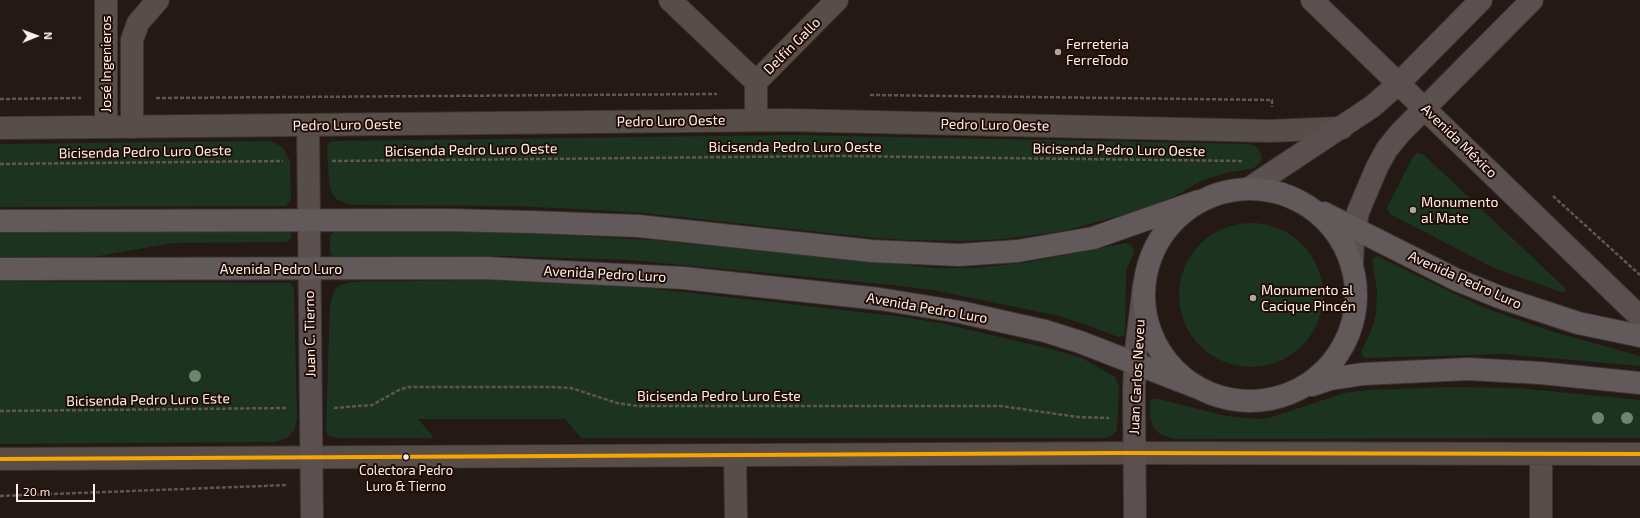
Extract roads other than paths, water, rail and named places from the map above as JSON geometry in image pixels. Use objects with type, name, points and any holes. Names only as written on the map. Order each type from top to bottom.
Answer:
[{"type":"main road","name":"Avenida México","points":[[1312,0],[1640,317]]},
{"type":"main road","points":[[1248,189],[1373,106],[1399,83],[1482,0]]},
{"type":"main road","points":[[1352,267],[1355,229],[1361,205],[1382,158],[1393,141],[1532,0]]},
{"type":"main road","points":[[0,221],[487,220],[630,226],[888,252],[977,255],[1018,251],[1093,238],[1215,194],[1248,189],[1266,190],[1298,200],[1313,210],[1330,225],[1346,250],[1356,284],[1356,303],[1348,338],[1339,354],[1328,368],[1299,390]]},
{"type":"main road","name":"Avenida Pedro Luro","points":[[1298,200],[1457,280],[1496,296],[1578,323],[1640,336]]},
{"type":"main road","points":[[1199,201],[1181,215],[1162,236],[1153,251],[1144,284],[1146,318],[1158,350],[1168,364],[1196,387],[1212,395],[1247,402],[1283,397],[1330,379],[1347,376],[1451,370],[1540,373],[1640,383]]},
{"type":"main road","name":"Juan C. Tierno","points":[[309,220],[312,518]]},
{"type":"main road","name":"Avenida Pedro Luro","points":[[0,269],[485,268],[662,276],[880,299],[960,312],[1044,331],[1080,342],[1196,387]]},
{"type":"main road","name":"Juan Carlos Neveu","points":[[1134,518],[1135,363],[1144,284]]},
{"type":"street","name":"José Ingenieros","points":[[105,0],[106,127]]},
{"type":"street","points":[[105,0],[135,29]]},
{"type":"street","name":"José Ingenieros","points":[[132,127],[131,46],[135,29],[141,18],[158,0]]},
{"type":"street","points":[[670,0],[756,82]]},
{"type":"street","name":"Delfín Gallo","points":[[756,120],[756,82],[837,0]]},
{"type":"street","name":"Pedro Luro Oeste","points":[[0,128],[756,120],[1270,131],[1342,128]]},
{"type":"street","name":"Juan C. Tierno","points":[[308,125],[309,220]]},
{"type":"street","points":[[0,458],[1134,453],[1640,454]]},
{"type":"street","points":[[1541,454],[1541,518]]},
{"type":"street","points":[[736,455],[736,518]]},
{"type":"place","name":"Ferreteria FerreTodo","points":[[1058,52]]},
{"type":"place","name":"Monumento al Mate","points":[[1413,210]]},
{"type":"place","name":"Monumento al Cacique Pincén","points":[[1253,298]]},
{"type":"place","name":"Colectora Pedro Luro & Tierno","points":[[406,457]]}]
